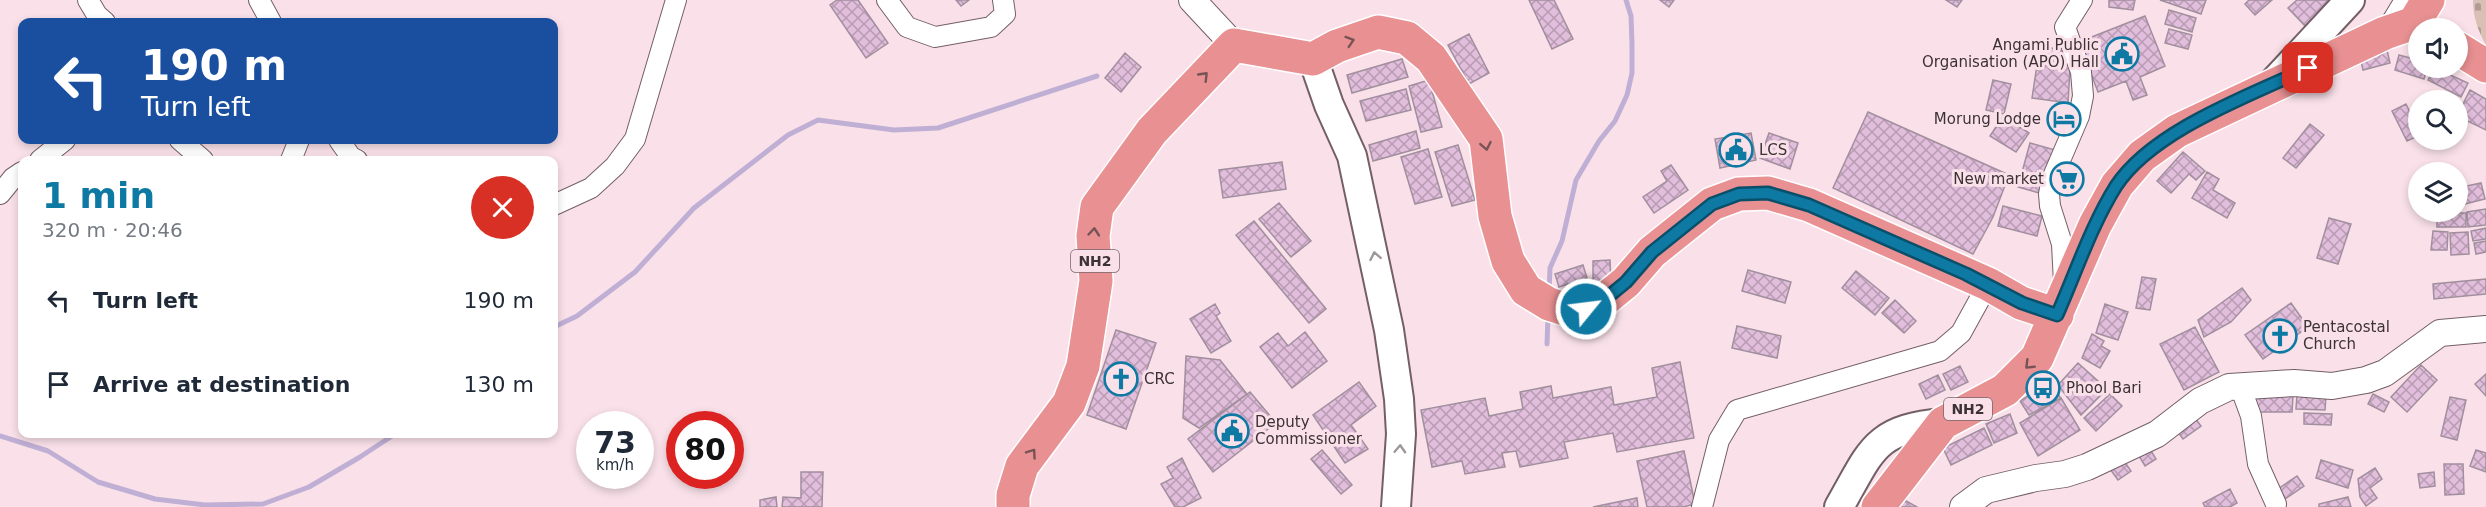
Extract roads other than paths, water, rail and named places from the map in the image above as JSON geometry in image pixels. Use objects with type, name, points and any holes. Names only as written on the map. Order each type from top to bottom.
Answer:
[{"type":"highway","name":"NH2","points":[[1878,507],[1943,423],[2005,390],[2037,358],[2095,225],[2117,185],[2142,156],[2177,131],[2411,17]]},
{"type":"highway","points":[[1234,45],[1313,58],[1336,46],[1378,32],[1407,38],[1431,58],[1486,139],[1495,216],[1508,261],[1526,290],[1549,304],[1574,312],[1598,305],[1626,282],[1652,252],[1712,204],[1739,194],[1768,193],[1809,205],[1988,284],[2022,303],[2057,315]]},
{"type":"highway","name":"NH2","points":[[1013,507],[1013,495],[1023,466],[1069,403],[1083,366],[1096,280],[1093,236],[1097,207],[1152,131],[1234,45]]},
{"type":"highway","points":[[2468,55],[2486,66]]},
{"type":"main road","points":[[2270,86],[2349,0]]},
{"type":"main road","points":[[1313,58],[1329,105],[1352,156],[1387,320],[1399,399],[1401,434],[1396,507]]},
{"type":"main road","points":[[1839,507],[1876,446],[1895,432],[1915,425],[1943,423]]},
{"type":"street","points":[[88,0],[100,18]]},
{"type":"street","points":[[259,0],[269,18]]},
{"type":"street","points":[[558,203],[591,188],[615,166],[635,139],[676,0]]},
{"type":"street","points":[[887,0],[907,27],[935,37],[991,27],[1005,14],[1003,0]]},
{"type":"street","points":[[1192,0],[1204,16],[1234,45]]},
{"type":"street","points":[[2057,315],[2065,278],[2064,261],[2049,194],[2052,179],[2082,105],[2081,72],[2065,27],[2082,0]]},
{"type":"street","points":[[45,156],[60,144]]},
{"type":"street","points":[[185,144],[198,156]]},
{"type":"street","points":[[201,144],[213,156]]},
{"type":"street","points":[[0,194],[18,175]]},
{"type":"street","points":[[1702,507],[1719,440],[1737,410],[1940,351],[1961,333],[1988,284]]},
{"type":"street","points":[[1963,507],[1986,490],[2036,478],[2065,474],[2087,467],[2157,434],[2200,401],[2229,387],[2294,383],[2332,386],[2366,380],[2385,373],[2440,333],[2486,329]]},
{"type":"street","points":[[2240,387],[2251,416],[2258,464],[2276,504]]},
{"type":"waterway","points":[[1549,292],[1550,268],[1562,241],[1576,180],[1599,141],[1615,121],[1627,95],[1632,73],[1632,44],[1631,16],[1626,0]]},
{"type":"waterway","points":[[558,325],[577,316],[635,272],[694,208],[788,135],[818,120],[894,130],[938,128],[1097,76]]},
{"type":"waterway","points":[[1547,344],[1548,316]]},
{"type":"waterway","points":[[0,436],[48,451],[98,482],[155,499],[205,505],[263,504],[309,487],[389,438]]},
{"type":"place","name":"Angami Public Organisation (APO) Hall","points":[[2122,54]]},
{"type":"place","name":"Morung Lodge","points":[[2064,119]]},
{"type":"place","name":"LCS","points":[[1736,150]]},
{"type":"place","name":"New market","points":[[2067,179]]},
{"type":"place","name":"Pentacostal Church","points":[[2280,336]]},
{"type":"place","name":"CRC","points":[[1121,379]]},
{"type":"place","name":"Phool Bari","points":[[2043,388]]},
{"type":"place","name":"Deputy Commissioner","points":[[1232,431]]}]
